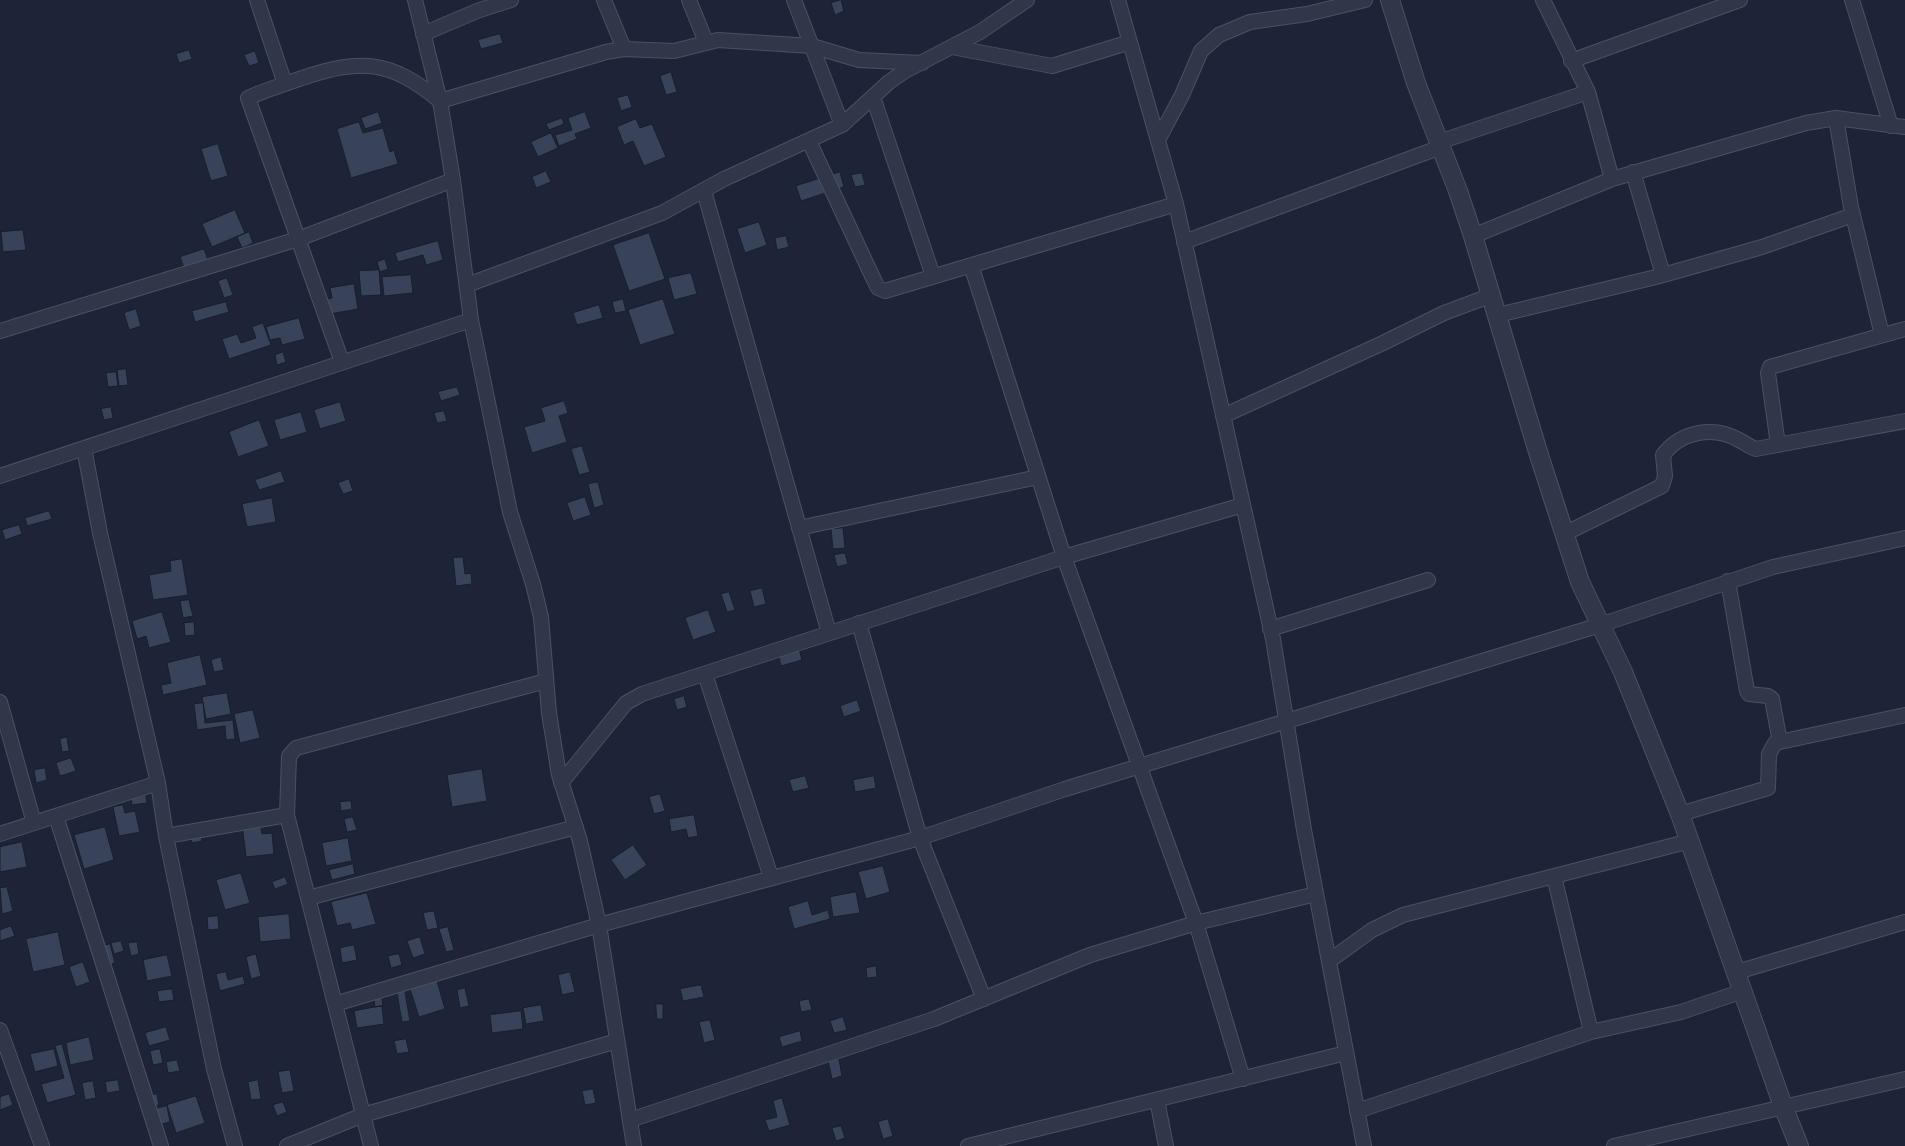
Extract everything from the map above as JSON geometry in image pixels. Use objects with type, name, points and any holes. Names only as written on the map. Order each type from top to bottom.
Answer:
[{"type":"street","points":[[257,0],[285,84]]},
{"type":"street","points":[[415,0],[440,100],[453,180],[471,320],[510,512],[538,604],[549,713],[561,782],[576,827],[599,925],[634,1146]]},
{"type":"street","points":[[423,34],[477,11],[511,0]]},
{"type":"street","points":[[604,0],[624,49]]},
{"type":"street","points":[[689,0],[706,42]]},
{"type":"street","points":[[795,0],[842,125]]},
{"type":"street","points":[[466,285],[662,213],[724,179],[842,125],[889,82],[980,32],[1028,0]]},
{"type":"street","points":[[1118,0],[1176,204],[1270,629],[1316,894],[1364,1146]]},
{"type":"street","points":[[1158,140],[1182,95],[1201,51],[1219,35],[1250,22],[1307,14],[1365,0]]},
{"type":"street","points":[[1390,0],[1416,84],[1473,236],[1538,452],[1580,582],[1623,672],[1680,814],[1783,1106],[1799,1146]]},
{"type":"street","points":[[1543,0],[1571,61],[1588,92],[1612,179]]},
{"type":"street","points":[[1571,61],[1740,0]]},
{"type":"street","points":[[1473,236],[1612,179],[1806,123],[1836,118],[1898,126],[1852,0]]},
{"type":"street","points":[[440,100],[624,49],[674,51],[718,40],[812,46],[859,60],[922,63]]},
{"type":"street","points":[[952,47],[1052,66],[1130,42]]},
{"type":"street","points":[[342,362],[248,98],[328,70],[351,65],[373,66],[408,77],[440,100]]},
{"type":"street","points":[[1184,242],[1440,144],[1588,92]]},
{"type":"street","points":[[873,97],[933,276]]},
{"type":"street","points":[[1836,118],[1854,215],[1882,335]]},
{"type":"street","points":[[809,141],[878,288],[885,291],[1176,204]]},
{"type":"street","points":[[1633,172],[1663,275]]},
{"type":"street","points":[[0,330],[298,239],[453,180]]},
{"type":"street","points":[[704,191],[829,633]]},
{"type":"street","points":[[1498,315],[1663,275],[1762,247],[1854,215]]},
{"type":"street","points":[[971,265],[1064,557],[1141,766],[1196,923],[1243,1078]]},
{"type":"street","points":[[1223,416],[1444,313],[1492,295]]},
{"type":"street","points":[[0,476],[471,320]]},
{"type":"street","points":[[1778,445],[1768,373],[1770,367],[1905,329]]},
{"type":"street","points":[[1564,534],[1662,486],[1665,476],[1662,455],[1670,445],[1686,436],[1710,432],[1739,439],[1756,449],[1905,421]]},
{"type":"street","points":[[84,448],[100,532],[158,784],[166,836],[214,1069],[235,1146]]},
{"type":"street","points":[[799,528],[1038,477]]},
{"type":"street","points":[[561,782],[626,703],[642,694],[1064,557],[1243,504]]},
{"type":"street","points":[[335,1004],[599,925],[920,838],[1064,789],[1286,723],[1365,695],[1600,625],[1773,566],[1905,538]]},
{"type":"street","points":[[1270,629],[1428,580]]},
{"type":"street","points":[[1728,582],[1747,691],[1749,694],[1768,696],[1772,699],[1780,742]]},
{"type":"street","points":[[859,623],[920,838],[984,999]]},
{"type":"street","points":[[705,674],[771,877]]},
{"type":"street","points":[[371,1146],[287,815],[287,762],[291,751],[296,748],[546,681]]},
{"type":"street","points":[[0,702],[34,823]]},
{"type":"street","points":[[1680,814],[1768,788],[1770,747],[1780,742],[1905,715]]},
{"type":"street","points":[[0,834],[158,784]]},
{"type":"street","points":[[166,836],[287,815]]},
{"type":"street","points":[[56,816],[161,1146]]},
{"type":"street","points":[[308,898],[576,827]]},
{"type":"street","points":[[1329,961],[1372,930],[1403,915],[1690,841]]},
{"type":"street","points":[[1554,876],[1591,1032]]},
{"type":"street","points":[[630,1120],[934,1019],[1090,955],[1196,923],[1316,894]]},
{"type":"street","points":[[1737,972],[1905,922]]},
{"type":"street","points":[[1357,1111],[1591,1032],[1681,1012],[1744,991]]},
{"type":"street","points":[[0,1030],[42,1146]]},
{"type":"street","points":[[287,1146],[363,1115],[617,1041]]},
{"type":"street","points":[[968,1146],[1346,1053]]},
{"type":"street","points":[[1614,1146],[1905,1079]]},
{"type":"street","points":[[1157,1100],[1166,1146]]},
{"type":"building","points":[[841,0],[844,11],[835,15],[831,3]]},
{"type":"building","points":[[500,34],[503,43],[481,49],[478,40]]},
{"type":"building","points":[[189,50],[192,59],[179,63],[176,54]]},
{"type":"building","points":[[255,51],[259,63],[249,66],[244,55]]},
{"type":"building","points":[[671,72],[677,92],[666,95],[660,76]]},
{"type":"building","points":[[628,95],[632,107],[621,111],[617,98]]},
{"type":"building","points":[[378,112],[382,123],[365,129],[361,118]]},
{"type":"building","points":[[585,112],[591,128],[575,134],[577,139],[559,146],[555,135],[572,130],[568,118]]},
{"type":"building","points":[[562,118],[564,124],[549,130],[546,124]]},
{"type":"building","points":[[636,119],[640,128],[652,124],[666,157],[644,166],[633,141],[624,145],[617,127]]},
{"type":"building","points":[[359,122],[363,133],[383,128],[390,152],[394,150],[398,164],[351,178],[337,129]]},
{"type":"building","points":[[551,133],[558,148],[538,157],[531,142]]},
{"type":"building","points":[[218,144],[228,176],[211,181],[201,149]]},
{"type":"building","points":[[546,171],[551,182],[536,188],[532,177]]},
{"type":"building","points":[[840,172],[844,187],[801,201],[796,186]]},
{"type":"building","points":[[862,173],[865,185],[855,187],[851,175]]},
{"type":"building","points":[[235,210],[245,233],[212,247],[202,224]]},
{"type":"building","points":[[759,222],[767,245],[745,253],[737,229]]},
{"type":"building","points":[[23,230],[26,250],[3,252],[1,232]]},
{"type":"building","points":[[249,232],[253,243],[242,248],[237,237]]},
{"type":"building","points":[[649,233],[665,279],[629,291],[613,245]]},
{"type":"building","points":[[786,236],[789,247],[777,250],[775,238]]},
{"type":"building","points":[[438,241],[443,260],[426,265],[423,255],[398,262],[395,253]]},
{"type":"building","points":[[204,249],[208,260],[184,268],[180,257]]},
{"type":"building","points":[[385,259],[388,269],[380,272],[377,262]]},
{"type":"building","points":[[379,270],[381,295],[361,296],[359,271]]},
{"type":"building","points":[[691,273],[697,294],[674,300],[668,278]]},
{"type":"building","points":[[411,275],[413,293],[384,296],[382,277]]},
{"type":"building","points":[[227,278],[233,295],[224,298],[218,281]]},
{"type":"building","points":[[354,284],[358,309],[324,315],[322,300],[332,298],[330,288]]},
{"type":"building","points":[[623,299],[626,311],[615,313],[612,302]]},
{"type":"building","points":[[663,299],[675,334],[640,345],[628,310]]},
{"type":"building","points":[[226,302],[229,312],[195,322],[192,311]]},
{"type":"building","points":[[599,305],[603,318],[577,325],[573,313]]},
{"type":"building","points":[[136,309],[141,326],[129,330],[124,313]]},
{"type":"building","points":[[299,318],[305,339],[282,345],[280,338],[270,340],[266,327]]},
{"type":"building","points":[[263,323],[271,345],[229,359],[222,339],[237,334],[241,343],[256,338],[252,327]]},
{"type":"building","points":[[283,352],[286,362],[277,365],[275,355]]},
{"type":"building","points":[[126,369],[128,385],[119,386],[117,370]]},
{"type":"building","points":[[116,372],[118,386],[108,387],[106,373]]},
{"type":"building","points":[[457,387],[460,395],[441,401],[438,392]]},
{"type":"building","points":[[564,401],[568,413],[559,416],[567,442],[532,453],[524,427],[545,421],[541,408]]},
{"type":"building","points":[[340,402],[346,421],[320,429],[314,410]]},
{"type":"building","points":[[111,407],[113,418],[104,420],[101,409]]},
{"type":"building","points":[[444,411],[447,421],[437,423],[434,413]]},
{"type":"building","points":[[301,412],[307,432],[280,440],[274,420]]},
{"type":"building","points":[[259,420],[269,446],[238,457],[229,432]]},
{"type":"building","points":[[582,446],[590,472],[579,475],[571,449]]},
{"type":"building","points":[[281,471],[285,482],[259,490],[255,480]]},
{"type":"building","points":[[349,479],[353,491],[343,494],[338,483]]},
{"type":"building","points":[[598,482],[604,505],[594,508],[588,484]]},
{"type":"building","points":[[585,497],[591,515],[573,521],[567,503]]},
{"type":"building","points":[[272,498],[276,522],[247,527],[242,504]]},
{"type":"building","points":[[49,511],[52,519],[27,526],[25,518]]},
{"type":"building","points":[[19,525],[22,534],[5,540],[2,530]]},
{"type":"building","points":[[843,528],[845,548],[833,549],[831,529]]},
{"type":"building","points":[[845,553],[848,564],[837,567],[834,555]]},
{"type":"building","points":[[463,557],[465,574],[471,573],[472,584],[456,586],[453,558]]},
{"type":"building","points":[[182,559],[188,595],[153,600],[149,575],[171,571],[170,561]]},
{"type":"building","points":[[762,588],[766,604],[754,607],[750,591]]},
{"type":"building","points":[[729,592],[735,610],[727,612],[721,594]]},
{"type":"building","points":[[189,600],[193,616],[183,618],[180,601]]},
{"type":"building","points":[[708,610],[716,632],[693,640],[685,618]]},
{"type":"building","points":[[162,612],[171,642],[149,648],[146,636],[137,639],[132,621]]},
{"type":"building","points":[[194,622],[195,635],[185,636],[184,623]]},
{"type":"building","points":[[797,641],[802,660],[781,666],[776,646]]},
{"type":"building","points":[[200,655],[207,685],[163,695],[161,685],[171,683],[167,663]]},
{"type":"building","points":[[221,657],[224,670],[214,672],[211,660]]},
{"type":"building","points":[[227,693],[231,714],[206,719],[202,697]]},
{"type":"building","points":[[684,696],[687,707],[677,710],[674,699]]},
{"type":"building","points":[[857,700],[861,711],[844,717],[840,706]]},
{"type":"building","points":[[203,703],[205,723],[233,720],[235,739],[226,740],[225,726],[197,730],[194,704]]},
{"type":"building","points":[[253,710],[260,738],[240,743],[234,714]]},
{"type":"building","points":[[67,737],[69,751],[62,752],[60,739]]},
{"type":"building","points":[[71,758],[76,771],[60,776],[56,763]]},
{"type":"building","points":[[45,768],[47,780],[36,783],[34,770]]},
{"type":"building","points":[[482,769],[487,801],[452,807],[447,775]]},
{"type":"building","points":[[805,776],[809,788],[793,792],[789,780]]},
{"type":"building","points":[[874,776],[876,788],[855,792],[853,780]]},
{"type":"building","points":[[144,784],[147,803],[132,805],[129,786]]},
{"type":"building","points":[[660,794],[665,811],[654,814],[649,797]]},
{"type":"building","points":[[351,801],[352,809],[341,811],[340,802]]},
{"type":"building","points":[[123,805],[125,813],[135,811],[140,832],[119,836],[113,807]]},
{"type":"building","points":[[694,815],[698,836],[688,838],[686,829],[671,832],[669,819]]},
{"type":"building","points":[[353,817],[357,830],[347,832],[344,819]]},
{"type":"building","points":[[260,822],[262,834],[272,833],[274,854],[246,857],[242,824]]},
{"type":"building","points":[[105,827],[114,860],[84,869],[74,835]]},
{"type":"building","points":[[200,831],[202,841],[192,843],[190,834]]},
{"type":"building","points":[[348,838],[352,861],[326,866],[322,843]]},
{"type":"building","points":[[22,842],[27,867],[0,872],[0,847]]},
{"type":"building","points":[[633,845],[647,865],[625,880],[611,860]]},
{"type":"building","points":[[353,864],[355,874],[332,880],[329,870]]},
{"type":"building","points":[[883,866],[890,892],[866,899],[858,872]]},
{"type":"building","points":[[241,873],[250,903],[225,910],[216,880]]},
{"type":"building","points":[[285,877],[288,884],[275,889],[272,882]]},
{"type":"building","points":[[7,887],[13,911],[2,914],[0,888]]},
{"type":"building","points":[[856,892],[860,913],[833,917],[830,897]]},
{"type":"building","points":[[367,893],[376,924],[352,930],[350,923],[337,926],[331,902]]},
{"type":"building","points":[[808,901],[812,915],[828,910],[830,919],[794,929],[788,907]]},
{"type":"building","points":[[434,911],[438,928],[427,930],[423,913]]},
{"type":"building","points":[[289,914],[291,939],[260,942],[258,917]]},
{"type":"building","points":[[218,916],[219,929],[208,930],[207,917]]},
{"type":"building","points":[[11,926],[15,936],[0,941],[0,930]]},
{"type":"building","points":[[448,927],[454,950],[446,952],[439,929]]},
{"type":"building","points":[[58,932],[65,965],[33,972],[26,939]]},
{"type":"building","points":[[420,937],[425,954],[413,958],[407,941]]},
{"type":"building","points":[[121,941],[124,951],[114,954],[111,943]]},
{"type":"building","points":[[137,942],[139,954],[131,956],[128,943]]},
{"type":"building","points":[[110,944],[115,963],[104,966],[99,947]]},
{"type":"building","points":[[354,945],[357,960],[342,963],[340,948]]},
{"type":"building","points":[[256,954],[261,976],[251,979],[246,957]]},
{"type":"building","points":[[399,954],[402,965],[391,968],[388,956]]},
{"type":"building","points":[[167,955],[172,976],[147,981],[143,960]]},
{"type":"building","points":[[83,962],[90,982],[76,987],[69,967]]},
{"type":"building","points":[[876,966],[877,977],[867,978],[866,968]]},
{"type":"building","points":[[226,972],[228,980],[243,976],[245,984],[220,991],[216,974]]},
{"type":"building","points":[[570,972],[575,992],[562,995],[558,975]]},
{"type":"building","points":[[437,981],[445,1009],[419,1017],[410,989]]},
{"type":"building","points":[[701,985],[704,997],[683,1001],[680,989]]},
{"type":"building","points":[[404,986],[410,1021],[402,1022],[396,988]]},
{"type":"building","points":[[465,988],[469,1006],[460,1008],[457,990]]},
{"type":"building","points":[[172,989],[174,1000],[159,1002],[157,991]]},
{"type":"building","points":[[381,992],[383,1006],[375,1007],[373,993]]},
{"type":"building","points":[[809,999],[812,1010],[801,1012],[799,1001]]},
{"type":"building","points":[[656,1004],[663,1004],[663,1019],[657,1019]]},
{"type":"building","points":[[541,1005],[544,1021],[526,1024],[523,1008]]},
{"type":"building","points":[[382,1006],[384,1024],[357,1028],[354,1011]]},
{"type":"building","points":[[521,1011],[523,1029],[492,1033],[490,1015]]},
{"type":"building","points":[[843,1017],[847,1030],[834,1033],[830,1021]]},
{"type":"building","points":[[710,1020],[715,1040],[704,1043],[699,1022]]},
{"type":"building","points":[[166,1027],[170,1040],[149,1046],[145,1033]]},
{"type":"building","points":[[800,1031],[802,1041],[782,1047],[779,1037]]},
{"type":"building","points":[[89,1037],[94,1060],[70,1065],[66,1043]]},
{"type":"building","points":[[406,1039],[409,1052],[397,1054],[394,1041]]},
{"type":"building","points":[[62,1044],[76,1095],[47,1103],[41,1084],[64,1078],[55,1046]]},
{"type":"building","points":[[54,1049],[58,1066],[35,1072],[30,1054]]},
{"type":"building","points":[[160,1049],[163,1063],[153,1065],[150,1051]]},
{"type":"building","points":[[839,1059],[842,1076],[832,1079],[828,1061]]},
{"type":"building","points":[[177,1060],[180,1071],[168,1073],[166,1062]]},
{"type":"building","points":[[290,1070],[294,1091],[282,1093],[278,1072]]},
{"type":"building","points":[[118,1080],[120,1091],[107,1093],[105,1082]]},
{"type":"building","points":[[258,1080],[261,1099],[251,1100],[248,1082]]},
{"type":"building","points":[[93,1081],[96,1098],[85,1100],[82,1083]]},
{"type":"building","points":[[593,1089],[596,1103],[585,1105],[582,1091]]},
{"type":"building","points":[[9,1094],[13,1105],[0,1110],[0,1097]]},
{"type":"building","points":[[157,1094],[159,1105],[148,1107],[146,1096]]},
{"type":"building","points":[[196,1096],[205,1123],[176,1133],[167,1105]]},
{"type":"building","points":[[782,1098],[790,1125],[769,1131],[765,1120],[777,1117],[773,1101]]},
{"type":"building","points":[[283,1102],[287,1112],[277,1116],[273,1105]]},
{"type":"building","points":[[167,1106],[170,1122],[154,1126],[150,1110]]},
{"type":"building","points":[[888,1119],[893,1136],[883,1139],[878,1122]]},
{"type":"building","points":[[841,1126],[845,1138],[836,1141],[832,1128]]}]
